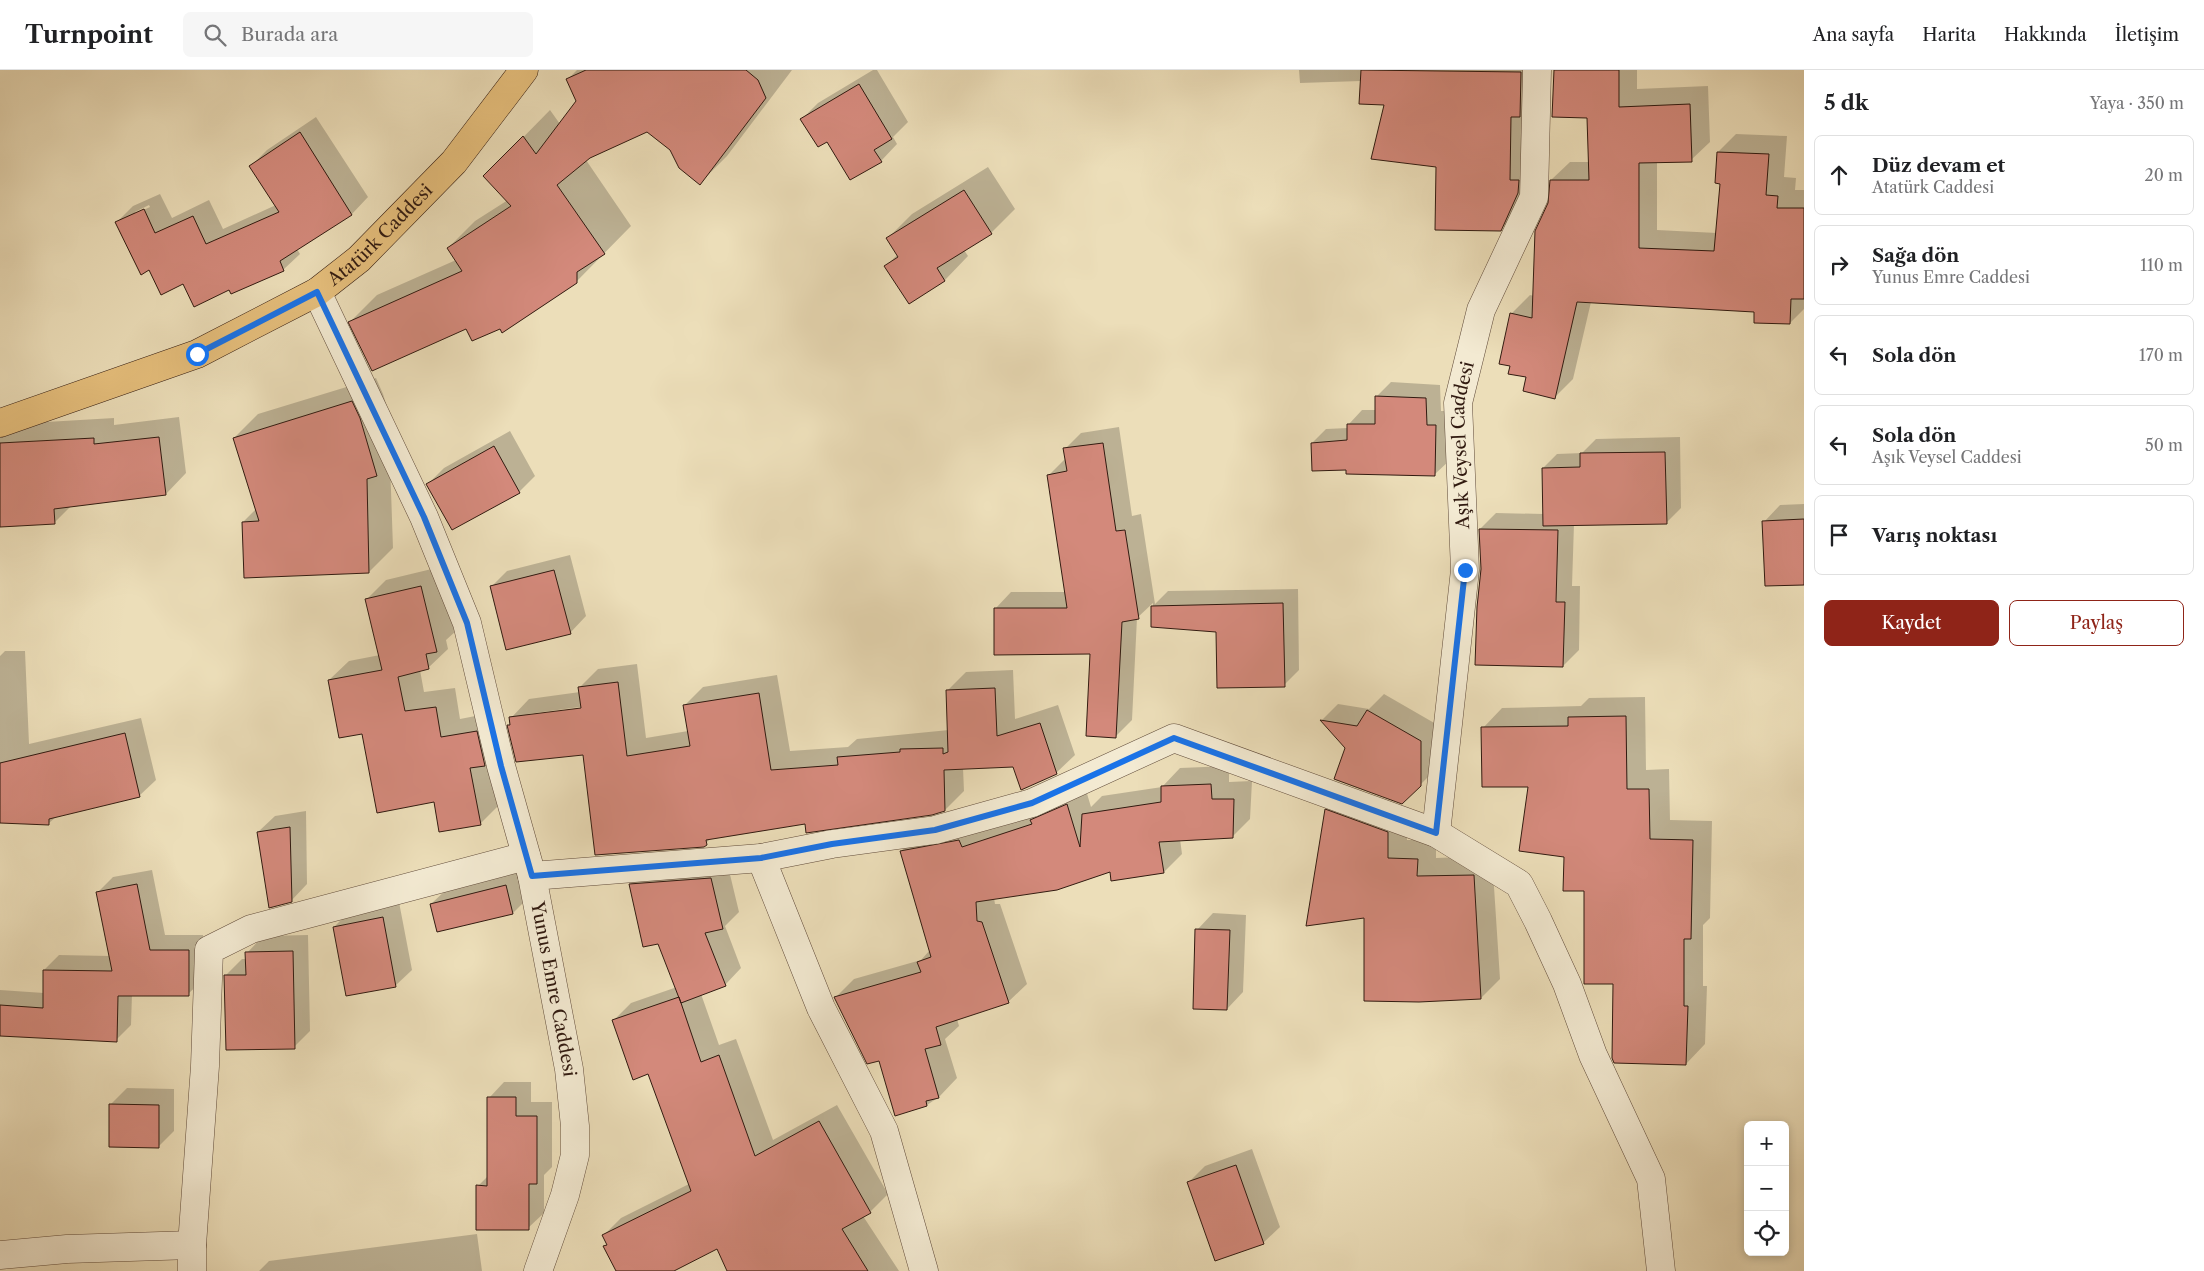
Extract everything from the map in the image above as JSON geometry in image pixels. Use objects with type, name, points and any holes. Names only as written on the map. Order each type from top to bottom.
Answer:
[{"type":"main road","name":"Atatürk Caddesi","points":[[0,422],[197,354],[317,292],[359,259],[454,162],[524,70]]},
{"type":"street","name":"Aşık Veysel Caddesi","points":[[1436,833],[1465,570],[1458,403],[1481,310],[1534,197],[1537,70]]},
{"type":"street","name":"Yunus Emre Caddesi","points":[[317,292],[424,517],[467,623],[501,766],[529,866],[569,1069],[575,1126],[575,1155],[565,1195],[538,1271]]},
{"type":"street","points":[[0,1255],[50,1250],[192,1258],[205,1066],[209,950],[251,928],[529,866],[761,858],[832,844],[935,830],[1032,803],[1174,738],[1436,833],[1519,884],[1567,984],[1593,1055],[1651,1179],[1661,1271]]},
{"type":"street","points":[[761,858],[821,1008],[884,1131],[924,1271]]},
{"type":"building","points":[[586,70],[746,70],[758,80],[766,98],[700,185],[679,168],[670,150],[647,132],[590,158],[557,185],[605,254],[577,272],[577,283],[502,333],[500,329],[472,341],[466,329],[372,371],[348,322],[462,271],[447,248],[511,206],[483,176],[523,136],[536,154],[576,101],[566,79]]},
{"type":"building","points":[[1361,70],[1521,72],[1520,117],[1511,117],[1510,180],[1519,180],[1518,193],[1501,231],[1435,230],[1436,167],[1371,159],[1384,105],[1359,104]]},
{"type":"building","points":[[1554,70],[1619,70],[1619,107],[1690,104],[1692,162],[1639,163],[1639,248],[1714,251],[1720,184],[1715,183],[1717,152],[1769,154],[1766,195],[1778,196],[1777,208],[1804,208],[1804,299],[1791,299],[1790,324],[1754,323],[1754,312],[1577,302],[1555,399],[1523,391],[1526,377],[1508,374],[1510,366],[1499,364],[1510,313],[1532,318],[1535,231],[1548,203],[1550,180],[1589,180],[1587,118],[1552,117]]},
{"type":"building","points":[[859,84],[892,139],[874,150],[882,162],[850,180],[827,142],[818,147],[800,119]]},
{"type":"building","points":[[300,132],[352,215],[280,261],[284,271],[231,294],[229,290],[194,307],[183,284],[161,295],[149,270],[141,275],[115,222],[144,209],[155,233],[193,216],[206,244],[279,212],[249,166]]},
{"type":"building","points":[[964,190],[992,234],[937,268],[945,281],[909,304],[884,266],[898,257],[886,238]]},
{"type":"building","points":[[1375,396],[1426,398],[1427,425],[1436,425],[1435,476],[1346,474],[1346,470],[1312,471],[1311,443],[1347,440],[1347,424],[1375,424]]},
{"type":"building","points":[[352,401],[360,418],[377,476],[367,479],[369,573],[244,578],[242,522],[259,521],[233,438]]},
{"type":"building","points":[[159,437],[166,495],[54,509],[55,524],[0,527],[0,443],[94,438],[94,444]]},
{"type":"building","points":[[1103,443],[1116,531],[1125,530],[1139,619],[1122,622],[1116,738],[1086,736],[1090,654],[994,655],[994,608],[1067,608],[1047,475],[1067,471],[1063,448]]},
{"type":"building","points":[[494,446],[520,493],[452,530],[426,484]]},
{"type":"building","points":[[1665,452],[1667,524],[1543,526],[1542,468],[1580,467],[1580,453]]},
{"type":"building","points":[[1804,519],[1804,585],[1765,586],[1762,521]]},
{"type":"building","points":[[1479,529],[1558,530],[1556,602],[1565,602],[1563,667],[1475,665],[1477,607],[1481,569]]},
{"type":"building","points":[[554,570],[571,634],[506,650],[490,586]]},
{"type":"building","points":[[421,586],[437,652],[426,654],[429,669],[398,677],[405,711],[436,707],[441,737],[477,731],[485,766],[470,768],[481,825],[439,832],[434,802],[377,813],[362,734],[339,738],[328,680],[382,670],[365,599]]},
{"type":"building","points":[[1283,603],[1285,687],[1217,688],[1216,632],[1151,627],[1151,606]]},
{"type":"building","points":[[618,682],[627,756],[690,746],[683,705],[759,693],[771,770],[838,765],[837,757],[900,752],[900,749],[943,748],[943,754],[948,752],[946,690],[995,688],[997,736],[1040,723],[1057,774],[1021,790],[1013,767],[944,770],[945,811],[932,815],[806,833],[805,824],[706,840],[707,845],[704,847],[595,855],[583,755],[516,762],[507,725],[510,725],[509,717],[581,708],[578,687]]},
{"type":"building","points":[[1367,710],[1421,741],[1421,786],[1402,804],[1334,779],[1345,748],[1320,720],[1357,726]]},
{"type":"building","points":[[1626,716],[1627,789],[1649,789],[1650,839],[1693,840],[1691,939],[1684,939],[1684,1006],[1688,1006],[1686,1065],[1614,1063],[1612,1058],[1613,984],[1584,984],[1584,891],[1563,891],[1564,857],[1519,851],[1528,787],[1482,787],[1481,727],[1568,726],[1568,717]]},
{"type":"building","points":[[125,733],[140,797],[49,819],[49,825],[0,823],[0,763]]},
{"type":"building","points":[[1211,784],[1212,799],[1234,799],[1233,838],[1159,842],[1164,873],[1111,881],[1110,872],[1057,890],[976,902],[977,921],[982,922],[1009,1003],[936,1027],[941,1045],[925,1049],[939,1098],[926,1101],[927,1106],[895,1116],[879,1061],[867,1064],[834,997],[921,972],[917,962],[931,957],[900,851],[959,840],[962,847],[1032,824],[1030,820],[1067,804],[1080,847],[1082,814],[1161,802],[1161,786]]},
{"type":"building","points":[[1325,809],[1388,832],[1388,858],[1418,859],[1417,876],[1474,875],[1481,999],[1419,1002],[1364,1001],[1364,918],[1306,926]]},
{"type":"building","points":[[290,827],[292,902],[269,908],[257,832]]},
{"type":"building","points":[[711,878],[723,929],[705,933],[726,986],[681,1003],[658,944],[643,947],[629,884]]},
{"type":"building","points":[[137,884],[150,950],[189,950],[189,996],[118,996],[117,1042],[0,1036],[0,1005],[43,1008],[43,970],[112,971],[96,892]]},
{"type":"building","points":[[506,885],[513,914],[437,932],[430,904]]},
{"type":"building","points":[[383,917],[396,987],[346,996],[333,927]]},
{"type":"building","points":[[1195,929],[1230,930],[1227,1010],[1193,1009]]},
{"type":"building","points":[[293,951],[295,1049],[226,1050],[224,975],[246,975],[245,952]]},
{"type":"building","points":[[679,997],[701,1062],[719,1055],[755,1156],[819,1121],[871,1213],[842,1229],[868,1271],[727,1271],[717,1249],[674,1271],[616,1271],[603,1246],[607,1245],[602,1235],[691,1191],[648,1074],[633,1080],[612,1020]]},
{"type":"building","points":[[487,1097],[516,1097],[516,1116],[537,1116],[537,1184],[529,1184],[529,1230],[476,1230],[476,1185],[487,1186]]},
{"type":"building","points":[[109,1104],[159,1105],[159,1148],[109,1147]]},
{"type":"building","points":[[1236,1165],[1264,1244],[1215,1261],[1187,1182]]},
{"type":"route","points":[[197,354],[317,292],[424,517],[467,623],[501,766],[532,876],[761,858],[832,844],[935,830],[1032,803],[1174,738],[1436,833],[1465,570]]}]
